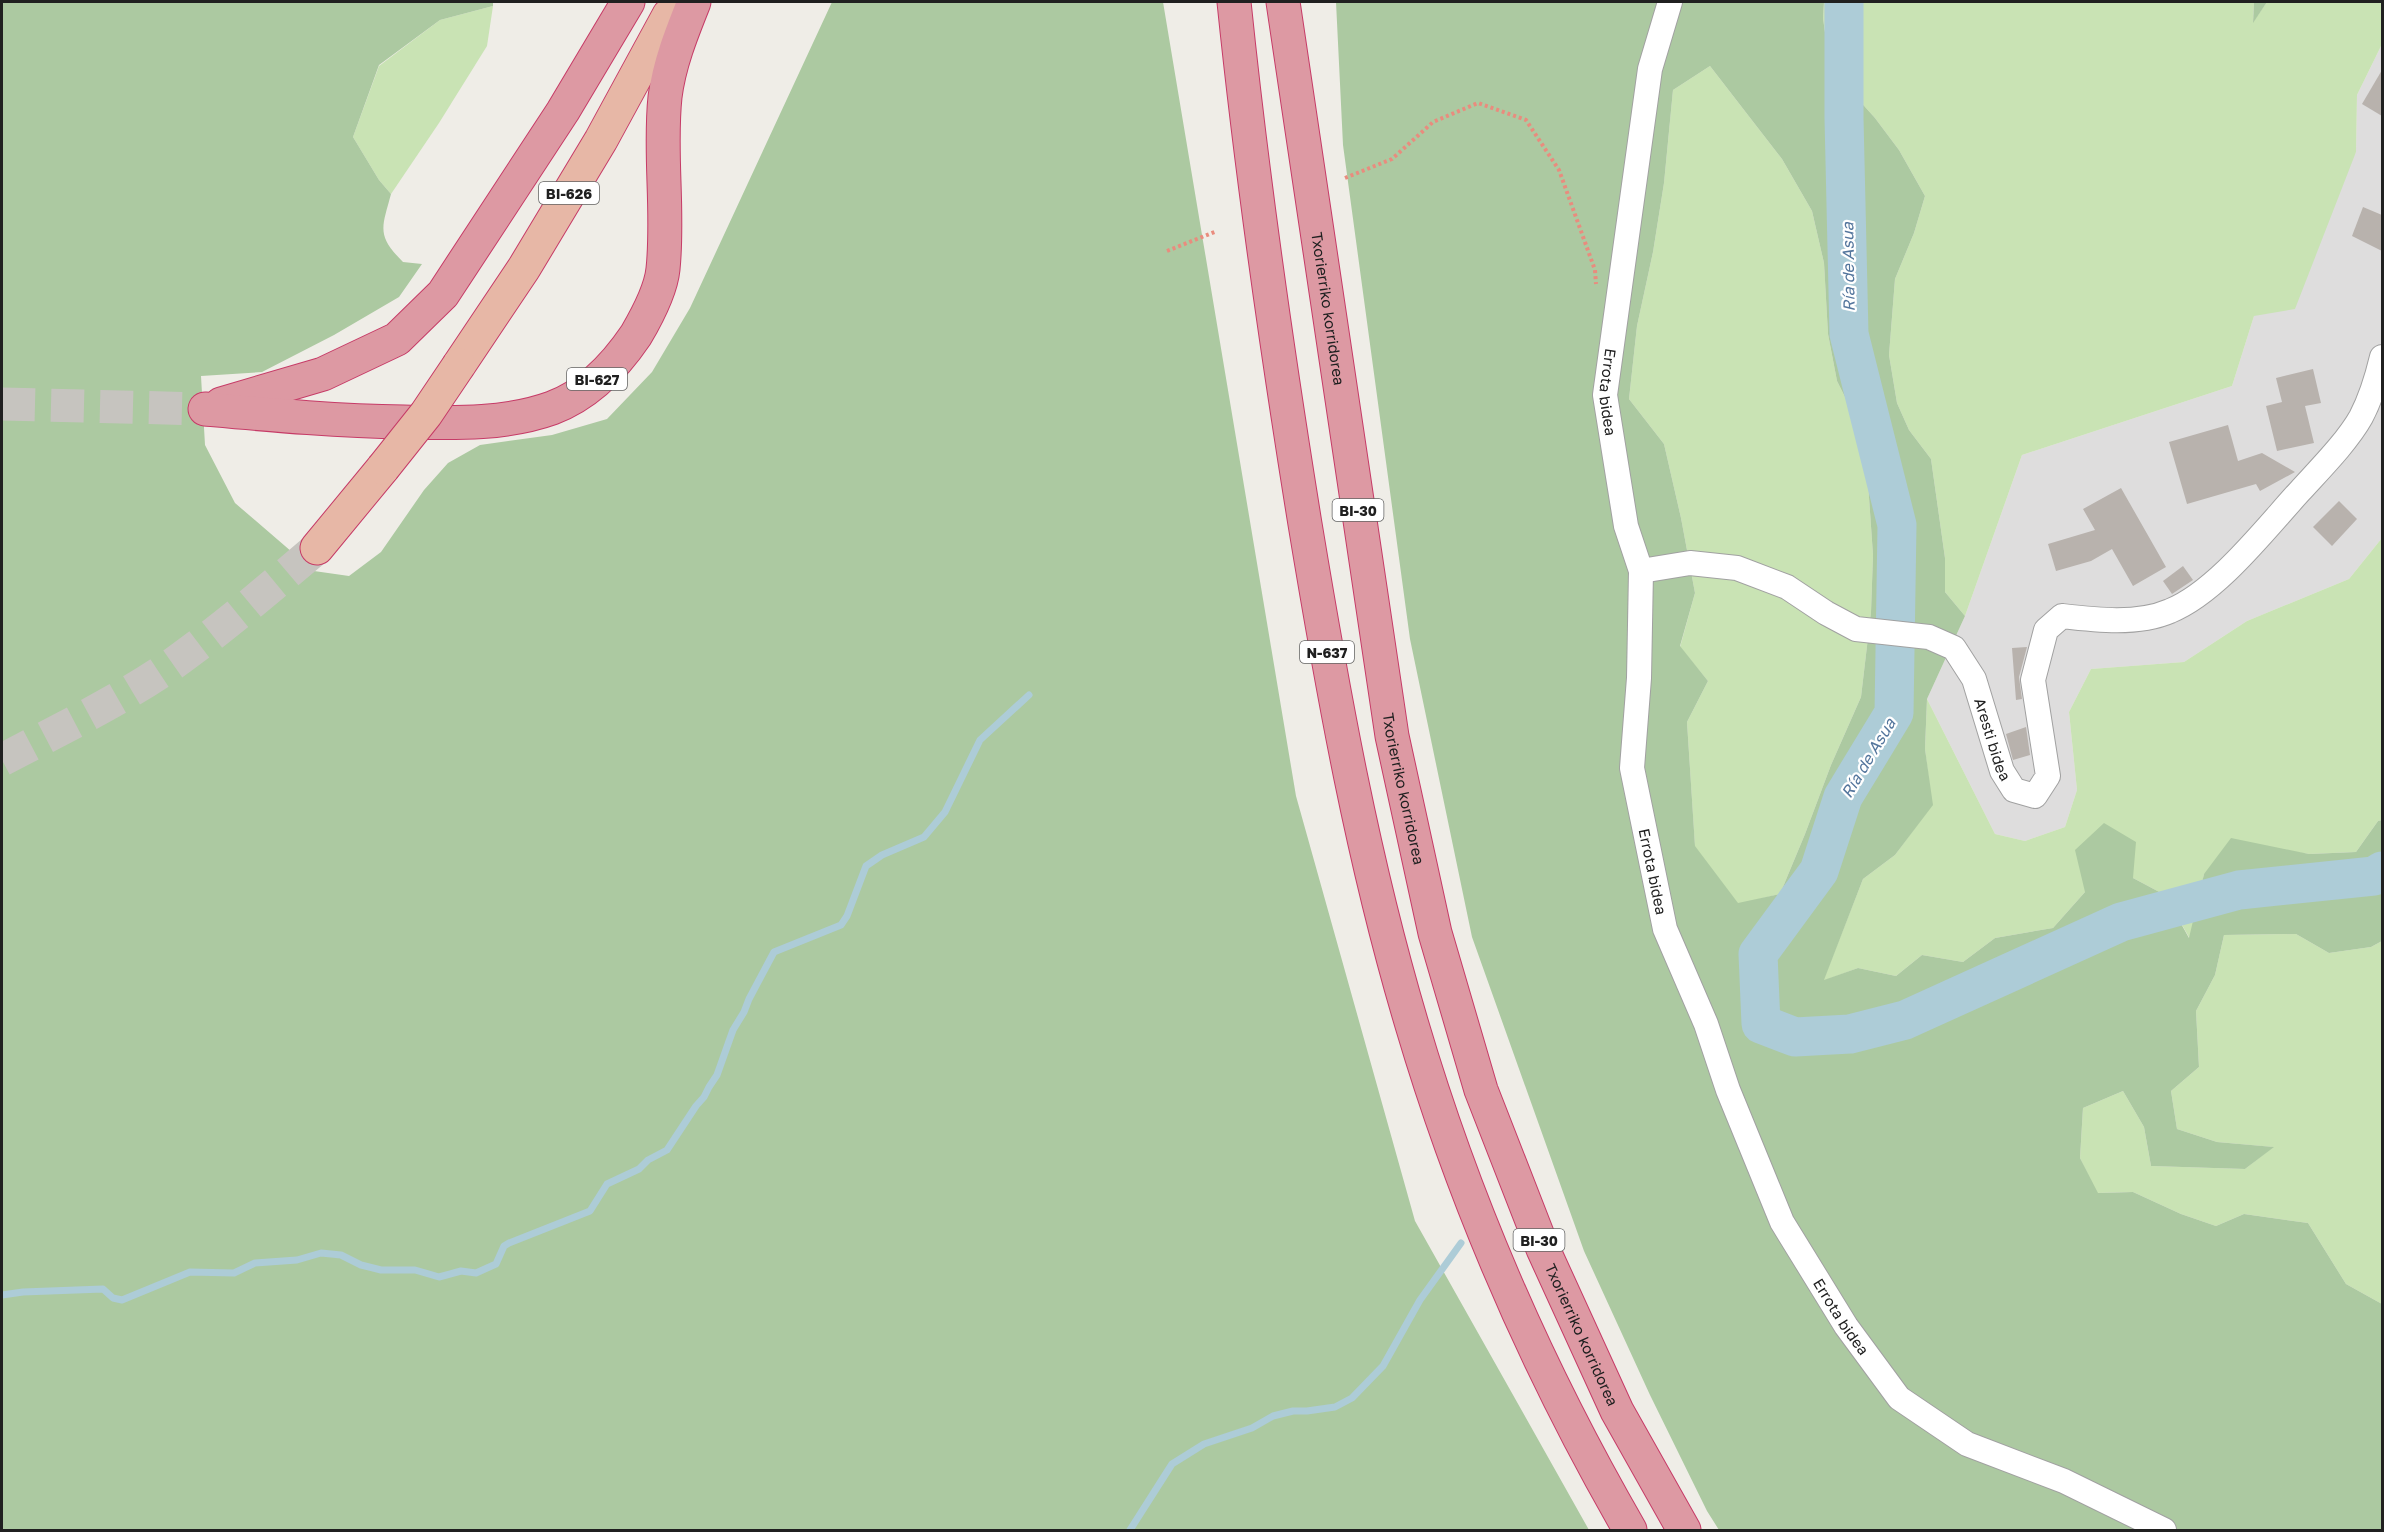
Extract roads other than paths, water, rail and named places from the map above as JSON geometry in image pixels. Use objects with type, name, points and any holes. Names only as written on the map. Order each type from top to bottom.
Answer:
[{"type":"highway","name":"BI-627","points":[[628,2],[563,111],[443,294],[397,339],[323,374],[205,409],[329,420],[460,423],[526,416],[554,407],[580,394],[619,360],[646,319],[663,272],[667,217],[665,96],[675,51],[678,5]]},
{"type":"highway","points":[[1213,2],[1249,145]]},
{"type":"highway","points":[[1234,2],[1249,145]]},
{"type":"highway","name":"Txorierriko korridorea","points":[[1283,2],[1392,736],[1435,933],[1482,1090],[1542,1249],[1617,1411],[1684,1530]]},
{"type":"highway","points":[[1295,85],[1304,32],[1304,2]]},
{"type":"highway","name":"BI-626","points":[[316,548],[426,414],[459,365],[530,258],[678,5]]},
{"type":"highway","name":"N-637","points":[[1249,145],[1278,355],[1334,694],[1352,787],[1390,946]]},
{"type":"highway","name":"BI-30","points":[[1390,946],[1437,1105],[1499,1267],[1576,1433],[1630,1530]]},
{"type":"street","name":"Errota bidea","points":[[1670,2],[1650,69],[1605,395],[1626,525],[1641,571],[1639,678],[1632,768],[1665,929],[1706,1024],[1728,1089],[1782,1222],[1846,1326],[1899,1398],[1967,1444],[2064,1481],[2164,1530]]},
{"type":"street","name":"Aresti bidea","points":[[1641,571],[1690,563],[1737,568],[1787,587],[1826,613],[1856,628],[1929,637],[1954,648],[1974,679],[2002,771],[2014,790],[2036,796],[2048,776],[2033,680],[2046,630],[2062,616],[2090,619],[2141,618],[2170,611],[2205,590],[2251,545],[2317,473],[2360,418],[2376,385],[2382,357]]},
{"type":"waterway","name":"Ría de Asua","points":[[1844,2],[1849,334],[1897,525],[1894,713],[1843,797],[1819,871],[1758,954],[1761,1024],[1795,1037],[1850,1034],[1905,1020],[2121,922],[2239,890],[2374,876],[2382,871]]},
{"type":"waterway","points":[[2,1295],[103,1289],[113,1298],[122,1300],[190,1272],[234,1273],[255,1263],[297,1260],[321,1253],[341,1255],[361,1265],[381,1270],[415,1270],[439,1277],[461,1271],[476,1273],[496,1264],[504,1246],[509,1243],[590,1211],[607,1184],[639,1169],[648,1160],[667,1150],[717,1075],[733,1030],[774,952],[841,925],[847,916],[866,866],[882,855],[924,837],[945,812],[980,740],[1029,695]]},
{"type":"waterway","points":[[1130,1530],[1172,1464],[1204,1444],[1252,1428],[1273,1416],[1293,1411],[1335,1407],[1352,1398],[1383,1366],[1420,1300],[1461,1243]]},
{"type":"tunnel","points":[[2,404],[205,409]]},
{"type":"tunnel","points":[[2,760],[93,712],[160,672],[233,618],[317,548]]}]
